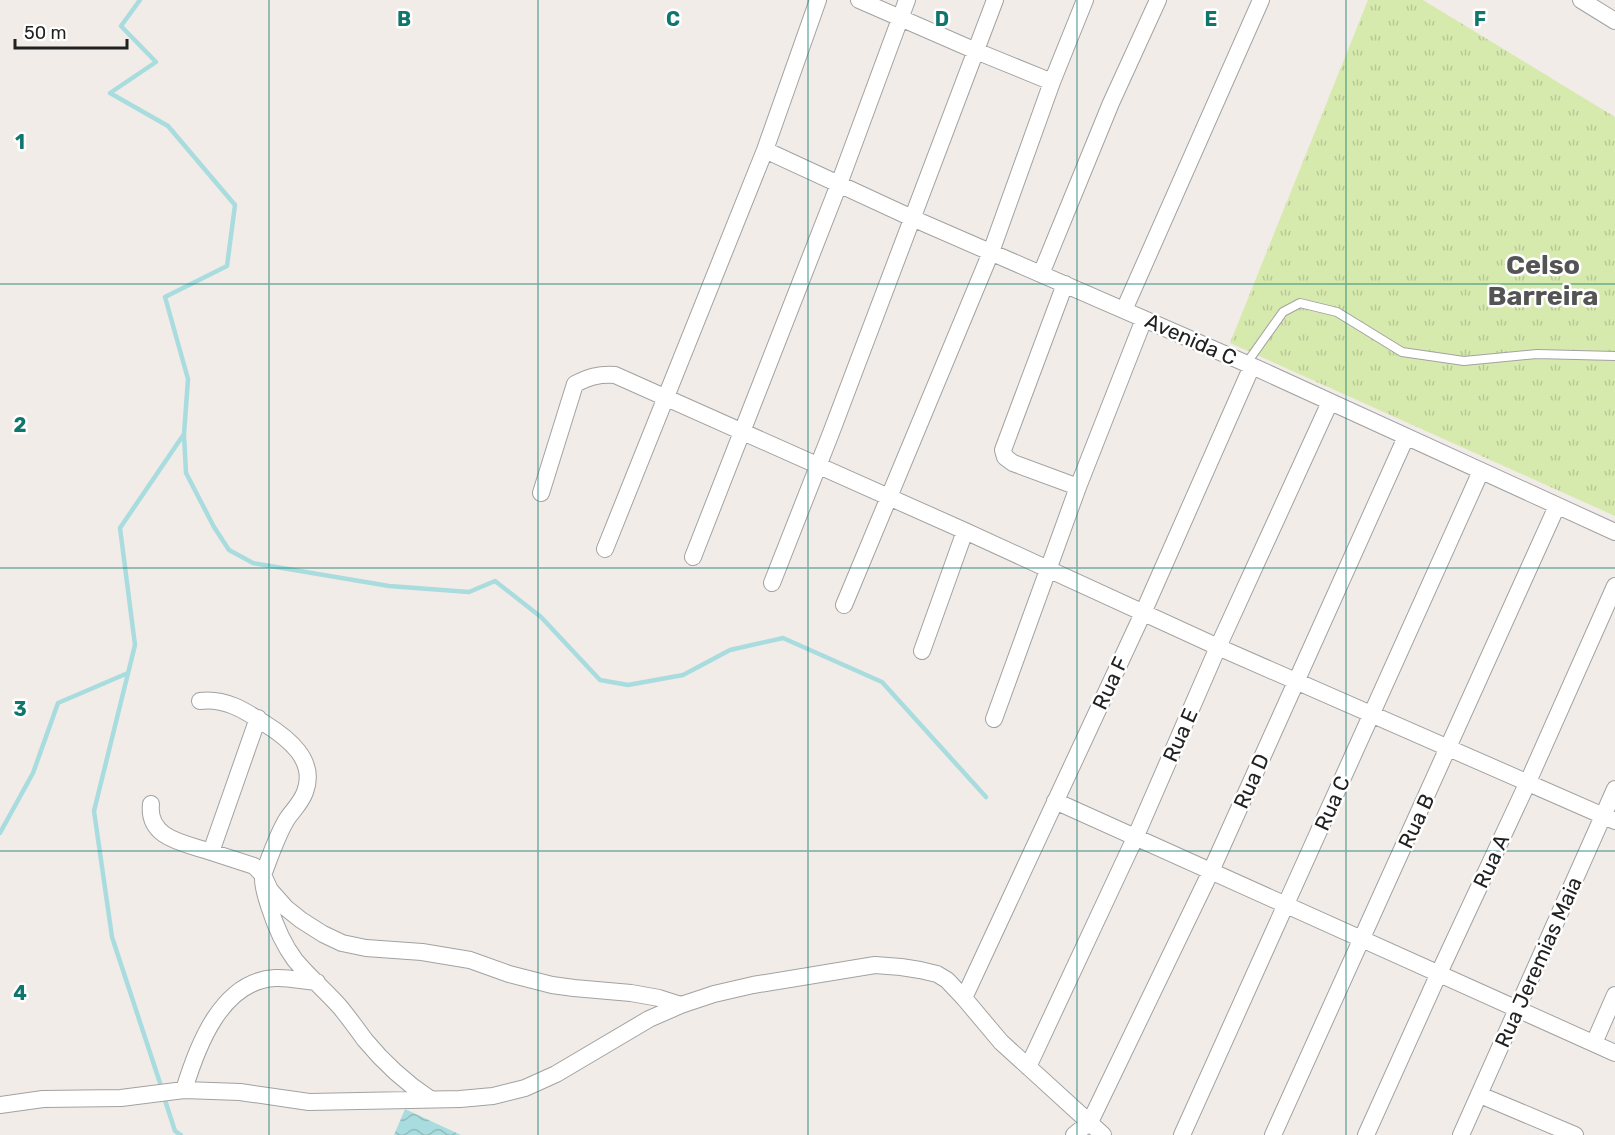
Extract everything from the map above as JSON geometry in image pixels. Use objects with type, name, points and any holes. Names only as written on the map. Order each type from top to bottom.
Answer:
[{"type":"street","points":[[605,549],[765,150],[818,0]]},
{"type":"street","points":[[859,0],[1052,82]]},
{"type":"street","points":[[693,557],[839,184],[907,0]]},
{"type":"street","points":[[772,583],[995,0]]},
{"type":"street","points":[[844,605],[991,252],[1052,82],[1085,0]]},
{"type":"street","points":[[1041,274],[1111,103],[1158,0]]},
{"type":"street","points":[[1124,310],[1261,0]]},
{"type":"street","points":[[1581,0],[1615,21]]},
{"type":"street","name":"Avenida C","points":[[765,150],[912,218],[1249,365],[1615,532]]},
{"type":"street","points":[[1065,284],[1003,450],[1005,457],[1013,463],[1078,487]]},
{"type":"street","points":[[994,720],[1078,487],[1144,318]]},
{"type":"street","name":"Rua F","points":[[964,998],[1143,613],[1249,365]]},
{"type":"street","points":[[541,493],[575,384],[589,377],[615,375],[1218,647],[1609,819]]},
{"type":"street","name":"Rua E","points":[[1028,1067],[1135,838],[1218,647],[1330,402]]},
{"type":"street","name":"Rua D","points":[[1090,1122],[1211,871],[1406,437]]},
{"type":"street","name":"Rua C","points":[[1182,1135],[1481,471]]},
{"type":"street","name":"Rua B","points":[[1273,1135],[1557,506]]},
{"type":"street","points":[[922,651],[965,531]]},
{"type":"street","name":"Rua A","points":[[1366,1135],[1615,586]]},
{"type":"street","points":[[200,701],[222,702],[247,711],[290,740],[298,749],[308,777],[304,795],[287,819],[262,880],[276,926],[285,946],[295,960],[342,1009],[367,1042],[413,1087],[430,1099]]},
{"type":"street","points":[[211,852],[258,718]]},
{"type":"street","name":"Rua Jeremias Maia","points":[[1461,1135],[1517,1010],[1609,819],[1615,789]]},
{"type":"street","points":[[1055,801],[1615,1053]]},
{"type":"street","points":[[151,804],[150,816],[153,825],[161,833],[254,866],[263,875],[278,900],[300,920],[342,943],[470,960],[509,974],[552,985],[631,993],[681,1005]]},
{"type":"street","points":[[0,1105],[43,1099],[121,1098],[184,1090],[240,1092],[309,1102],[492,1096],[525,1088],[556,1074],[649,1019],[681,1005],[753,985],[875,965],[937,974],[947,980],[996,1036],[1103,1135]]},
{"type":"street","points":[[184,1090],[201,1044],[221,1008],[232,997],[248,985],[275,978],[317,982]]},
{"type":"street","points":[[1594,1044],[1615,995]]},
{"type":"street","points":[[1480,1095],[1575,1135]]},
{"type":"street","points":[[1074,1135],[1090,1122]]},
{"type":"lane","points":[[1249,365],[1283,312],[1300,303],[1337,312],[1402,352],[1464,361],[1537,354],[1615,356]]},
{"type":"green space","points":[[1368,0],[1423,0],[1615,117],[1615,516],[1230,343]]},
{"type":"water","points":[[405,1109],[461,1135],[394,1135]]},
{"type":"waterway","points":[[140,0],[121,26],[156,62],[110,93],[168,126],[235,205],[227,266],[165,297],[188,379],[184,434],[120,528],[135,645],[94,811],[112,937],[162,1089]]},
{"type":"waterway","points":[[184,435],[186,473],[214,527],[229,550],[253,563],[389,586],[469,592],[495,581],[541,617],[600,680],[628,685],[683,675],[730,650],[783,638],[882,682],[986,797]]},
{"type":"waterway","points":[[0,833],[33,773],[58,703],[128,673]]},
{"type":"waterway","points":[[164,1097],[175,1131],[181,1135]]},
{"type":"district","name":"Celso Barreira","points":[[1543,280]]}]
